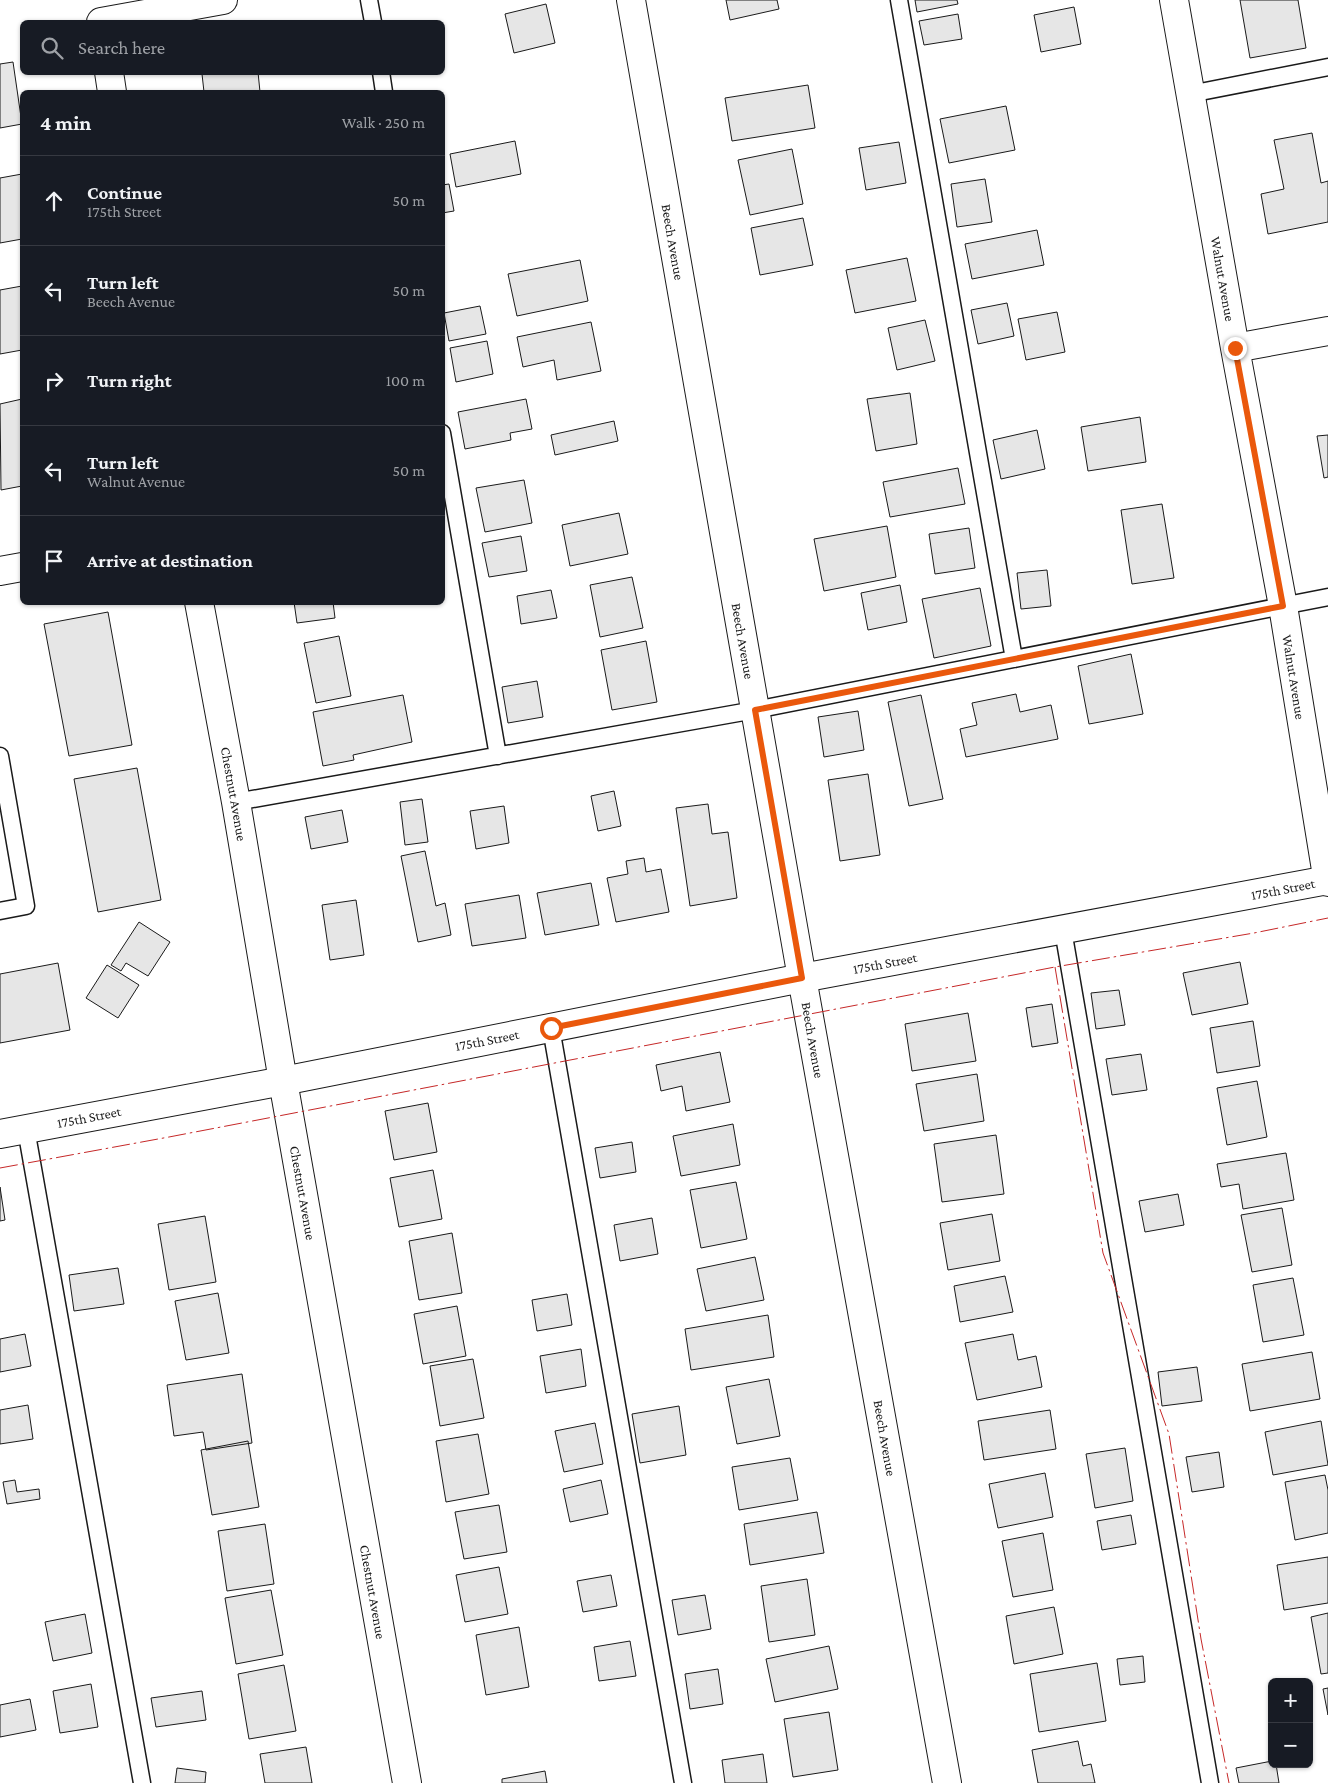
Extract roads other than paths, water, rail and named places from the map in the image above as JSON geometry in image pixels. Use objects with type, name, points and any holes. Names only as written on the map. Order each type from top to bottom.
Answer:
[{"type":"street","points":[[96,0],[101,20]]},
{"type":"street","points":[[112,20],[223,0]]},
{"type":"street","name":"Beech Avenue","points":[[631,0],[802,978],[947,1783]]},
{"type":"street","name":"Walnut Avenue","points":[[1174,0],[1235,348],[1283,606],[1328,881]]},
{"type":"street","points":[[109,75],[112,90]]},
{"type":"street","points":[[1235,348],[1328,331]]},
{"type":"street","points":[[0,571],[20,567]]},
{"type":"street","name":"Chestnut Avenue","points":[[200,605],[236,802],[283,1081],[408,1783]]},
{"type":"street","name":"175th Street","points":[[13,1131],[283,1081],[802,978],[1328,881]]},
{"type":"lane","points":[[369,0],[372,20]]},
{"type":"lane","points":[[899,0],[1014,659]]},
{"type":"lane","points":[[1190,94],[1328,67]]},
{"type":"lane","points":[[381,75],[384,90]]},
{"type":"lane","points":[[445,450],[498,756]]},
{"type":"lane","points":[[236,802],[755,710],[1328,597]]},
{"type":"lane","points":[[0,756],[26,906],[0,911]]},
{"type":"lane","points":[[1063,930],[1210,1783]]},
{"type":"lane","points":[[551,1028],[683,1783]]},
{"type":"lane","points":[[13,1131],[142,1783]]}]
